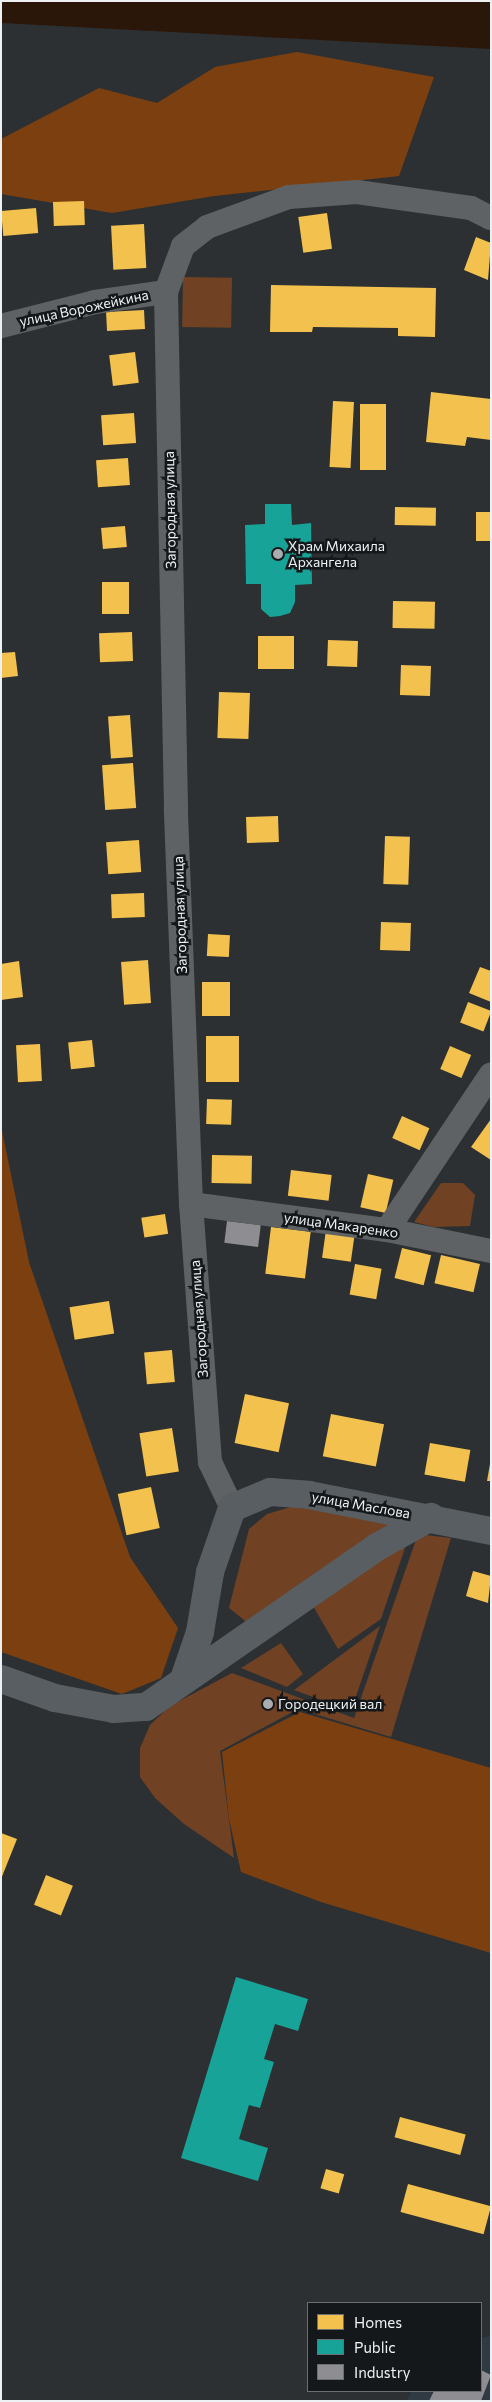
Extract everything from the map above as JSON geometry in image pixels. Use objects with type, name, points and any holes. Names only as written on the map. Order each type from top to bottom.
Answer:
[{"type":"street","name":"Загородная улица","points":[[232,1508],[210,1462],[191,1204],[176,809],[166,292],[183,246],[207,227],[289,196],[357,192],[481,213]]},
{"type":"street","name":"улица Ворожейкина","points":[[1,326],[95,302],[166,292]]},
{"type":"street","points":[[387,1230],[491,1074]]},
{"type":"street","name":"улица Макаренко","points":[[191,1204],[387,1230],[491,1251]]},
{"type":"street","name":"улица Маслова","points":[[232,1508],[270,1492],[310,1495],[431,1517],[491,1531]]},
{"type":"street","points":[[184,1679],[200,1632],[210,1572],[232,1508]]},
{"type":"street","points":[[1,1679],[55,1698],[114,1708],[146,1707],[377,1546],[431,1517]]},
{"type":"shaded area","points":[[1,1],[491,1],[491,49],[1,23]]},
{"type":"shaded area","points":[[297,52],[434,77],[399,176],[214,196],[112,213],[1,194],[1,139],[99,88],[157,103],[215,67]]},
{"type":"shaded area","points":[[183,277],[232,278],[231,328],[182,327]]},
{"type":"shaded area","points":[[1,1126],[29,1262],[130,1557],[178,1628],[161,1678],[122,1694],[1,1652]]},
{"type":"shaded area","points":[[441,1183],[463,1183],[475,1195],[470,1226],[434,1227],[414,1222]]},
{"type":"shaded area","points":[[301,1504],[401,1519],[249,1624],[229,1608],[249,1529],[267,1514]]},
{"type":"shaded area","points":[[418,1534],[451,1538],[391,1737],[298,1709],[220,1751],[234,1858],[184,1824],[155,1798],[140,1777],[140,1748],[150,1725],[170,1706],[232,1673],[354,1718]]},
{"type":"shaded area","points":[[407,1542],[381,1619],[338,1649],[313,1606]]},
{"type":"shaded area","points":[[380,1626],[351,1711],[294,1690]]},
{"type":"shaded area","points":[[281,1643],[303,1674],[287,1687],[241,1668]]},
{"type":"shaded area","points":[[300,1712],[491,1768],[491,1953],[321,1902],[241,1872],[229,1819],[222,1752]]},
{"type":"shaded area","points":[[491,2336],[491,2401],[406,2401],[411,2392],[482,2392],[482,2338]]},
{"type":"building: Homes","points":[[84,201],[85,225],[54,226],[53,202]]},
{"type":"building: Homes","points":[[36,208],[38,233],[3,236],[1,211]]},
{"type":"building: Homes","points":[[327,213],[332,249],[303,253],[298,217]]},
{"type":"building: Homes","points":[[144,224],[146,268],[113,270],[111,226]]},
{"type":"building: Homes","points":[[476,237],[491,243],[488,280],[464,270]]},
{"type":"building: Homes","points":[[271,285],[436,288],[435,337],[398,336],[398,328],[313,327],[312,332],[270,332]]},
{"type":"building: Homes","points":[[144,310],[145,329],[107,331],[106,312]]},
{"type":"building: Homes","points":[[135,352],[139,383],[113,386],[109,355]]},
{"type":"building: Homes","points":[[431,392],[491,399],[491,440],[467,437],[465,446],[426,442]]},
{"type":"building: Homes","points":[[333,401],[354,402],[351,468],[330,467]]},
{"type":"building: Homes","points":[[360,404],[386,404],[386,470],[360,470]]},
{"type":"building: Homes","points":[[134,413],[136,443],[103,445],[101,415]]},
{"type":"building: Homes","points":[[128,458],[130,485],[98,487],[96,460]]},
{"type":"building: Homes","points":[[395,507],[436,508],[436,526],[395,525]]},
{"type":"building: Homes","points":[[476,512],[491,512],[491,541],[476,541]]},
{"type":"building: Homes","points":[[125,526],[127,547],[103,549],[101,528]]},
{"type":"building: Homes","points":[[102,582],[129,582],[129,614],[102,614]]},
{"type":"building: Homes","points":[[393,601],[435,602],[435,629],[393,628]]},
{"type":"building: Homes","points":[[132,632],[133,661],[100,662],[99,633]]},
{"type":"building: Homes","points":[[258,636],[294,636],[294,669],[258,669]]},
{"type":"building: Homes","points":[[328,640],[358,641],[357,667],[327,666]]},
{"type":"building: Homes","points":[[15,652],[18,676],[1,678],[1,653]]},
{"type":"building: Homes","points":[[401,665],[431,666],[430,696],[400,695]]},
{"type":"building: Homes","points":[[219,692],[250,693],[248,739],[217,738]]},
{"type":"building: Homes","points":[[130,715],[133,757],[111,758],[108,717]]},
{"type":"building: Homes","points":[[133,763],[136,808],[105,810],[102,765]]},
{"type":"building: Homes","points":[[278,816],[279,842],[247,843],[246,817]]},
{"type":"building: Homes","points":[[385,836],[410,837],[408,885],[383,884]]},
{"type":"building: Homes","points":[[139,840],[141,872],[108,874],[106,842]]},
{"type":"building: Homes","points":[[144,893],[145,917],[112,918],[111,894]]},
{"type":"building: Homes","points":[[381,922],[411,923],[410,951],[380,950]]},
{"type":"building: Homes","points":[[208,934],[230,935],[229,957],[207,956]]},
{"type":"building: Homes","points":[[148,960],[151,1003],[124,1005],[121,962]]},
{"type":"building: Homes","points":[[19,961],[23,997],[1,1000],[1,964]]},
{"type":"building: Homes","points":[[480,967],[491,971],[491,1002],[469,993]]},
{"type":"building: Homes","points":[[202,982],[230,982],[230,1016],[202,1016]]},
{"type":"building: Homes","points":[[468,1002],[491,1011],[483,1031],[460,1023]]},
{"type":"building: Homes","points":[[206,1036],[239,1036],[239,1082],[206,1082]]},
{"type":"building: Homes","points":[[92,1040],[95,1067],[71,1069],[68,1043]]},
{"type":"building: Homes","points":[[40,1044],[42,1081],[18,1082],[16,1045]]},
{"type":"building: Homes","points":[[450,1046],[471,1055],[461,1078],[440,1069]]},
{"type":"building: Homes","points":[[207,1099],[232,1100],[231,1125],[206,1124]]},
{"type":"building: Homes","points":[[402,1116],[429,1128],[420,1150],[392,1138]]},
{"type":"building: Homes","points":[[491,1119],[491,1160],[471,1147]]},
{"type":"building: Homes","points":[[212,1155],[252,1156],[252,1184],[212,1183]]},
{"type":"building: Homes","points":[[291,1170],[332,1175],[329,1201],[288,1196]]},
{"type":"building: Homes","points":[[368,1174],[393,1180],[386,1213],[360,1207]]},
{"type":"building: Homes","points":[[165,1214],[168,1234],[144,1238],[141,1218]]},
{"type":"building: Homes","points":[[271,1227],[311,1232],[305,1279],[265,1274]]},
{"type":"building: Homes","points":[[326,1230],[355,1234],[351,1262],[322,1258]]},
{"type":"building: Homes","points":[[402,1248],[431,1255],[424,1285],[395,1278]]},
{"type":"building: Homes","points":[[441,1255],[480,1264],[473,1292],[434,1283]]},
{"type":"building: Homes","points":[[355,1264],[382,1269],[376,1299],[350,1295]]},
{"type":"building: Homes","points":[[109,1301],[114,1334],[75,1340],[69,1307]]},
{"type":"building: Homes","points":[[172,1350],[175,1382],[147,1384],[144,1352]]},
{"type":"building: Homes","points":[[245,1394],[289,1403],[279,1452],[235,1443]]},
{"type":"building: Homes","points":[[331,1414],[384,1424],[376,1467],[323,1456]]},
{"type":"building: Homes","points":[[172,1428],[179,1471],[146,1477],[139,1433]]},
{"type":"building: Homes","points":[[430,1443],[470,1450],[465,1482],[424,1475]]},
{"type":"building: Homes","points":[[490,1464],[491,1481],[487,1481]]},
{"type":"building: Homes","points":[[151,1487],[160,1528],[126,1535],[118,1494]]},
{"type":"building: Homes","points":[[473,1571],[491,1576],[488,1603],[466,1596]]},
{"type":"building: Homes","points":[[1,1833],[17,1839],[1,1879]]},
{"type":"building: Homes","points":[[46,1875],[73,1886],[61,1916],[34,1905]]},
{"type":"building: Homes","points":[[400,2117],[466,2135],[460,2155],[395,2137]]},
{"type":"building: Homes","points":[[326,2169],[344,2174],[339,2193],[320,2188]]},
{"type":"building: Homes","points":[[408,2184],[491,2206],[484,2234],[400,2212]]},
{"type":"building: Public","name":"Храм Михаила Архангела","points":[[265,504],[291,504],[292,525],[311,523],[312,584],[295,585],[295,602],[290,613],[270,617],[261,609],[261,584],[246,584],[245,525],[265,524]]},
{"type":"building: Public","points":[[236,1977],[308,1999],[298,2031],[275,2024],[264,2059],[274,2062],[260,2108],[249,2105],[239,2139],[268,2148],[258,2181],[181,2158]]},
{"type":"building: Industry","points":[[227,1221],[261,1225],[258,1247],[224,1243]]},
{"type":"building: Industry","points":[[482,2370],[491,2375],[481,2401],[429,2401],[434,2392],[482,2392]]},
{"type":"place","name":"Храм Михаила Архангела","points":[[278,554]]},
{"type":"place","name":"Городецкий вал","points":[[268,1704]]}]
